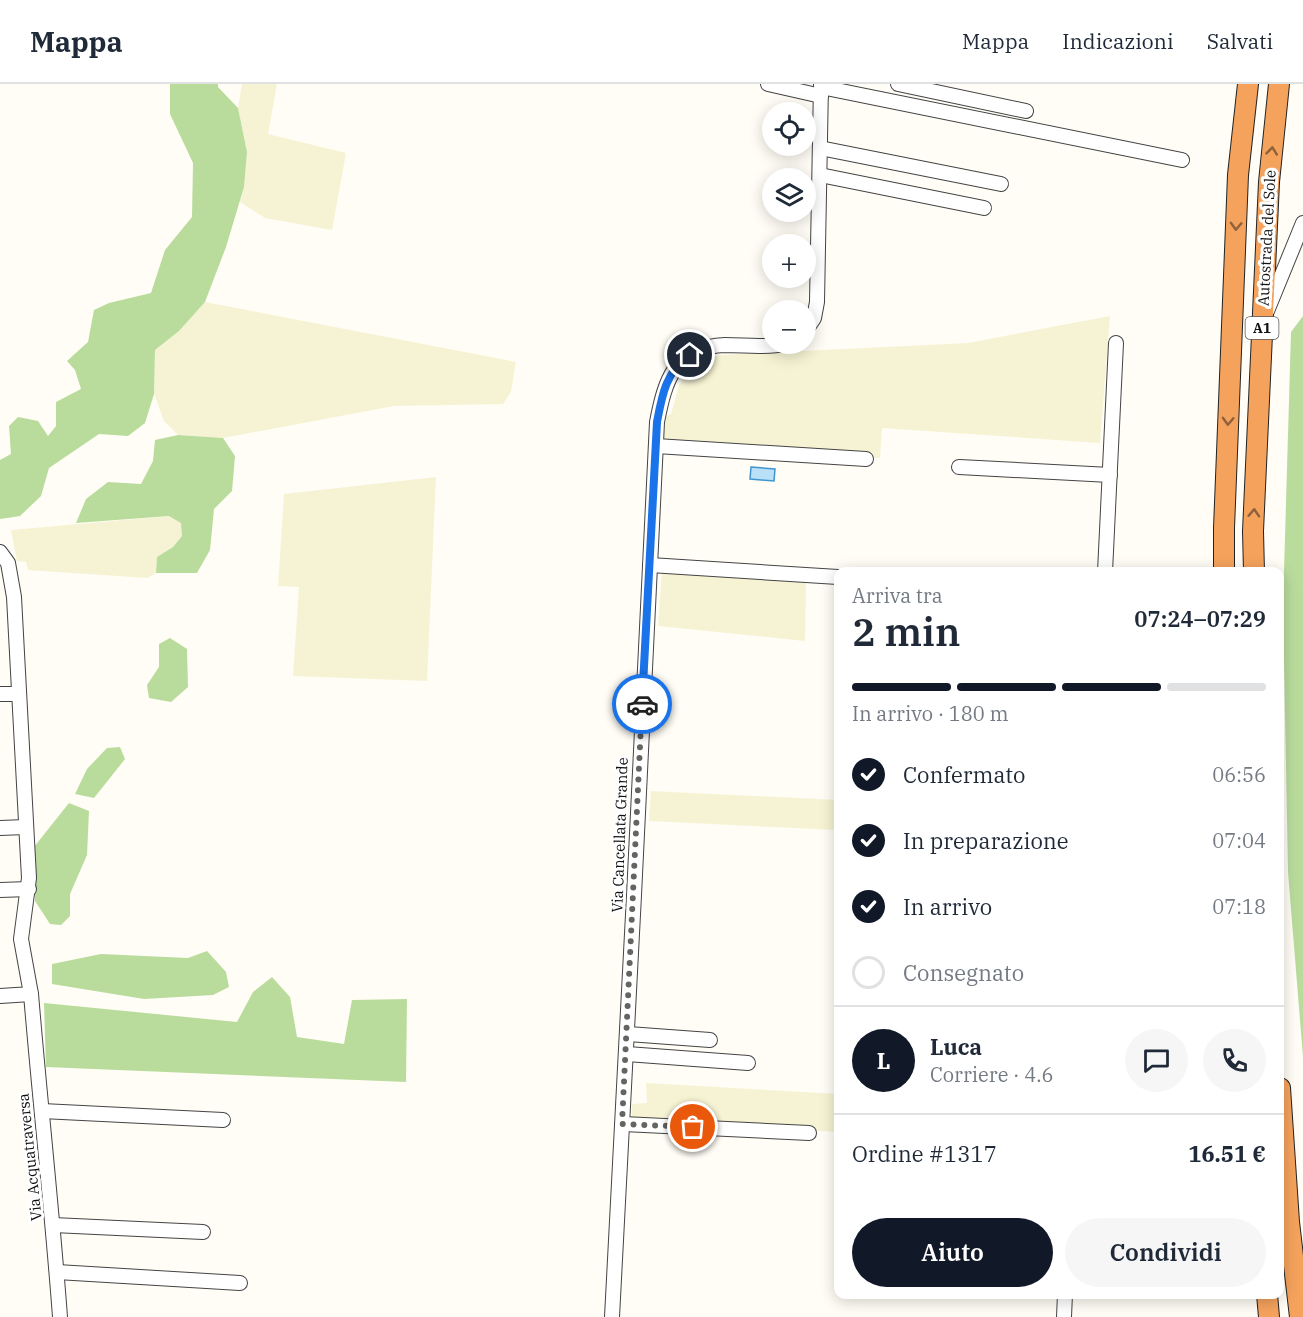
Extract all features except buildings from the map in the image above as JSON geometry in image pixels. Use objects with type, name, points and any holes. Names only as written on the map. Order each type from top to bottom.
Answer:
[{"type":"highway","name":"Autostrada del Sole","points":[[1224,567],[1237,187],[1248,84]]},
{"type":"highway","name":"Autostrada del Sole","points":[[1254,567],[1253,531],[1269,182],[1279,84]]},
{"type":"highway","points":[[1284,1148],[1289,1222],[1300,1317]]},
{"type":"highway","points":[[1267,1299],[1269,1317]]},
{"type":"street","points":[[768,84],[821,89],[1182,160]]},
{"type":"street","points":[[898,84],[1026,111]]},
{"type":"street","points":[[816,307],[821,89]]},
{"type":"street","points":[[820,148],[1001,184]]},
{"type":"street","points":[[819,175],[984,208]]},
{"type":"street","points":[[1263,321],[1303,223]]},
{"type":"street","points":[[1105,567],[1116,343]]},
{"type":"street","name":"Via Cancellata Grande","points":[[612,1317],[657,422],[665,384],[671,373],[684,359],[696,352],[718,346],[762,346]]},
{"type":"street","points":[[656,446],[866,459]]},
{"type":"street","points":[[959,467],[1110,475]]},
{"type":"street","name":"Via Acquatraversa","points":[[0,552],[8,563],[14,597],[29,889],[21,939],[31,994],[60,1317]]},
{"type":"street","points":[[650,565],[834,577]]},
{"type":"street","points":[[0,694],[19,694]]},
{"type":"street","points":[[0,828],[26,827]]},
{"type":"street","points":[[0,890],[29,889]]},
{"type":"street","points":[[0,996],[31,994]]},
{"type":"street","points":[[628,1034],[710,1040]]},
{"type":"street","points":[[627,1054],[748,1063]]},
{"type":"street","points":[[42,1112],[223,1119]]},
{"type":"street","points":[[622,1124],[809,1133]]},
{"type":"street","points":[[53,1225],[203,1232]]},
{"type":"street","points":[[57,1272],[240,1283]]},
{"type":"street","points":[[1064,1317],[1065,1299]]},
{"type":"shaded area","points":[[242,84],[277,84],[268,134],[346,153],[332,230],[265,218],[240,202],[244,187],[247,152],[238,108]]},
{"type":"shaded area","points":[[205,302],[516,362],[511,392],[503,404],[394,406],[223,438],[178,435],[164,421],[154,394],[155,350],[179,331]]},
{"type":"shaded area","points":[[1110,316],[1100,443],[882,428],[880,458],[662,443],[666,416],[671,414],[679,385],[694,368],[719,355],[816,354],[816,350],[968,343]]},
{"type":"shaded area","points":[[436,477],[427,681],[293,676],[299,587],[278,586],[284,494]]},
{"type":"shaded area","points":[[170,516],[182,523],[182,536],[173,547],[157,557],[156,573],[147,578],[28,570],[26,562],[17,561],[11,530]]},
{"type":"shaded area","points":[[662,571],[806,579],[805,641],[658,626]]},
{"type":"shaded area","points":[[651,791],[834,800],[834,830],[649,821]]},
{"type":"shaded area","points":[[646,1083],[834,1094],[834,1132],[632,1119],[632,1104],[647,1103]]},
{"type":"green space","points":[[170,84],[218,84],[218,87],[238,108],[247,152],[244,187],[226,247],[205,302],[179,331],[155,350],[154,394],[145,423],[128,436],[99,434],[49,468],[41,496],[20,516],[0,519],[0,460],[11,454],[9,426],[18,417],[38,421],[48,436],[56,426],[56,402],[81,389],[75,370],[67,361],[88,342],[94,310],[109,303],[151,293],[165,250],[192,217],[193,163],[170,114]]},
{"type":"green space","points":[[1303,316],[1303,1057],[1288,872],[1284,658],[1284,571],[1291,332]]},
{"type":"green space","points":[[178,435],[223,438],[235,456],[232,491],[214,509],[210,550],[197,573],[156,573],[157,557],[173,547],[182,536],[181,523],[169,516],[76,523],[86,499],[108,482],[141,484],[153,461],[155,440]]},
{"type":"green space","points":[[170,638],[187,649],[188,687],[171,702],[149,698],[147,685],[159,667],[159,644]]},
{"type":"green space","points":[[120,747],[125,759],[94,798],[75,794],[87,769],[107,748]]},
{"type":"green space","points":[[69,803],[89,811],[87,855],[70,894],[70,916],[61,925],[50,924],[35,901],[34,847]]},
{"type":"green space","points":[[207,951],[226,972],[229,987],[213,995],[144,999],[52,984],[52,964],[101,954],[188,958]]},
{"type":"green space","points":[[272,977],[290,997],[297,1037],[344,1044],[352,1000],[407,999],[406,1082],[46,1067],[44,1003],[237,1022],[253,992]]},
{"type":"water","points":[[751,467],[775,469],[774,481],[750,479]]},
{"type":"way so far","points":[[642,704],[622,1124],[693,1127]]},
{"type":"route","points":[[642,704],[657,422],[665,384],[679,363],[690,355]]}]
